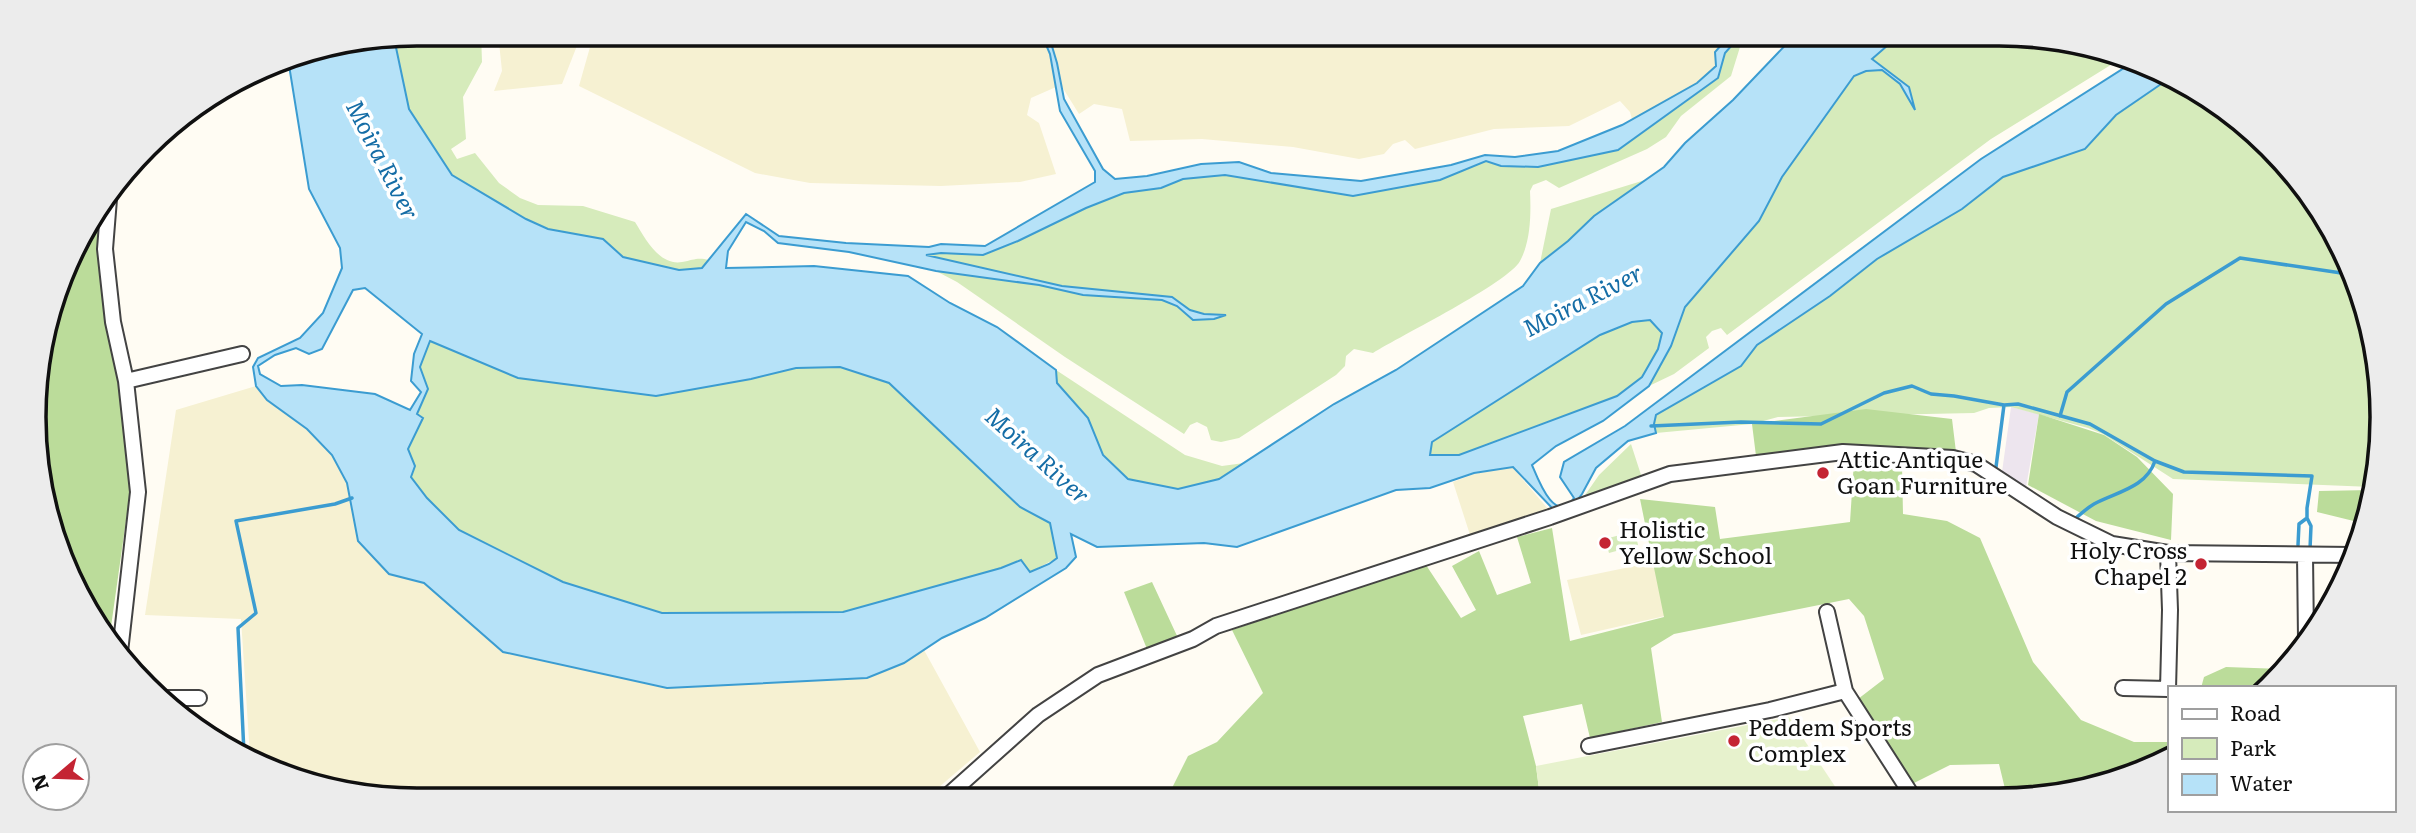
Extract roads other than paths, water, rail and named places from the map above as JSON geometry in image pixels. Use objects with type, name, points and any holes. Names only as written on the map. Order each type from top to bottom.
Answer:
[{"type":"street","points":[[108,210],[105,249],[113,322],[126,381],[138,492],[121,641]]},
{"type":"street","points":[[126,381],[242,354]]},
{"type":"street","points":[[956,788],[1038,715],[1098,675],[1193,639],[1216,626],[1550,517],[1670,474],[1843,453],[1953,458],[1976,464],[2057,517],[2112,544],[2168,553],[2343,555]]},
{"type":"street","points":[[2168,553],[2168,686]]},
{"type":"street","points":[[2303,554],[2306,626]]},
{"type":"street","points":[[1827,612],[1845,691],[1907,788]]},
{"type":"street","points":[[2123,688],[2168,689]]},
{"type":"street","points":[[1589,746],[1770,710],[1845,691]]},
{"type":"street","points":[[176,698],[199,698]]},
{"type":"water","name":"Moira River","points":[[396,46],[409,109],[452,175],[548,229],[603,239],[623,257],[679,270],[702,268],[746,214],[779,236],[846,243],[929,247],[941,244],[985,246],[1095,182],[1095,171],[1060,111],[1047,46],[1052,46],[1064,99],[1103,169],[1115,179],[1147,176],[1201,164],[1239,162],[1271,173],[1361,181],[1451,165],[1485,155],[1515,157],[1558,151],[1622,125],[1697,83],[1716,66],[1715,52],[1720,46],[1731,46],[1725,53],[1718,78],[1618,150],[1538,167],[1501,166],[1486,161],[1440,180],[1353,196],[1225,175],[1183,179],[1161,188],[1124,193],[983,255],[926,255],[1062,286],[1172,297],[1190,310],[1226,315],[1214,319],[1193,320],[1177,306],[1162,300],[1083,295],[1039,285],[936,271],[849,252],[778,243],[764,231],[746,222],[728,251],[726,268],[814,266],[908,276],[950,303],[997,327],[1056,370],[1057,383],[1088,418],[1103,455],[1128,479],[1178,489],[1219,479],[1334,404],[1396,370],[1523,286],[1540,263],[1594,216],[1664,167],[1785,46],[1887,46],[1872,59],[1909,87],[1915,110],[1900,84],[1882,70],[1866,71],[1854,76],[1782,177],[1759,221],[1685,307],[1671,346],[1649,386],[1603,421],[1556,446],[1532,465],[1548,497],[1560,507],[1567,505],[1574,498],[1560,477],[1564,462],[1625,426],[1981,159],[2125,67],[2162,83],[2116,115],[2085,149],[2003,177],[1962,209],[1877,259],[1830,296],[1757,345],[1741,366],[1656,415],[1656,433],[1628,441],[1596,468],[1571,508],[1560,512],[1552,508],[1513,467],[1474,473],[1430,488],[1396,490],[1237,547],[1204,543],[1097,547],[1071,534],[1076,557],[1066,568],[985,618],[942,638],[904,663],[867,678],[667,688],[503,652],[424,583],[389,574],[358,541],[347,483],[332,455],[307,429],[267,400],[256,386],[253,367],[258,358],[300,338],[323,313],[342,268],[340,248],[309,189],[289,68],[297,65],[344,53]],"holes":[[[365,288],[422,334],[414,354],[411,381],[421,392],[410,410],[375,394],[302,385],[281,386],[260,374],[258,366],[275,355],[296,348],[309,354],[322,349],[353,290]],[[1650,320],[1662,333],[1658,349],[1642,377],[1617,396],[1459,455],[1430,455],[1432,442],[1600,335],[1632,322]],[[430,341],[518,378],[656,396],[796,368],[840,367],[889,383],[1020,507],[1050,523],[1057,558],[1030,572],[1021,560],[843,612],[662,613],[563,582],[459,530],[427,498],[411,477],[415,466],[408,449],[423,418],[417,414],[428,389],[420,367]]]},
{"type":"waterway","points":[[2060,416],[2067,392],[2166,304],[2240,258],[2341,273]]},
{"type":"waterway","points":[[1651,426],[1741,422],[1821,424],[1884,393],[1912,386],[1931,394],[2004,405],[2018,404],[2090,424],[2155,461],[2184,472],[2312,476],[2307,508],[2307,518],[2311,526],[2310,549]]},
{"type":"waterway","points":[[1996,467],[2004,405]]},
{"type":"waterway","points":[[2076,518],[2094,504],[2138,483],[2151,470],[2155,461]]},
{"type":"waterway","points":[[244,745],[238,628],[256,613],[236,521],[335,504],[352,498]]},
{"type":"waterway","points":[[2298,545],[2299,524],[2307,518]]},
{"type":"place","name":"Attic Antique Goan Furniture","points":[[1823,473]]},
{"type":"place","name":"Holistic Yellow School","points":[[1605,543]]},
{"type":"place","name":"Holy Cross Chapel 2","points":[[2201,564]]},
{"type":"place","name":"Peddem Sports Complex","points":[[1734,741]]}]
